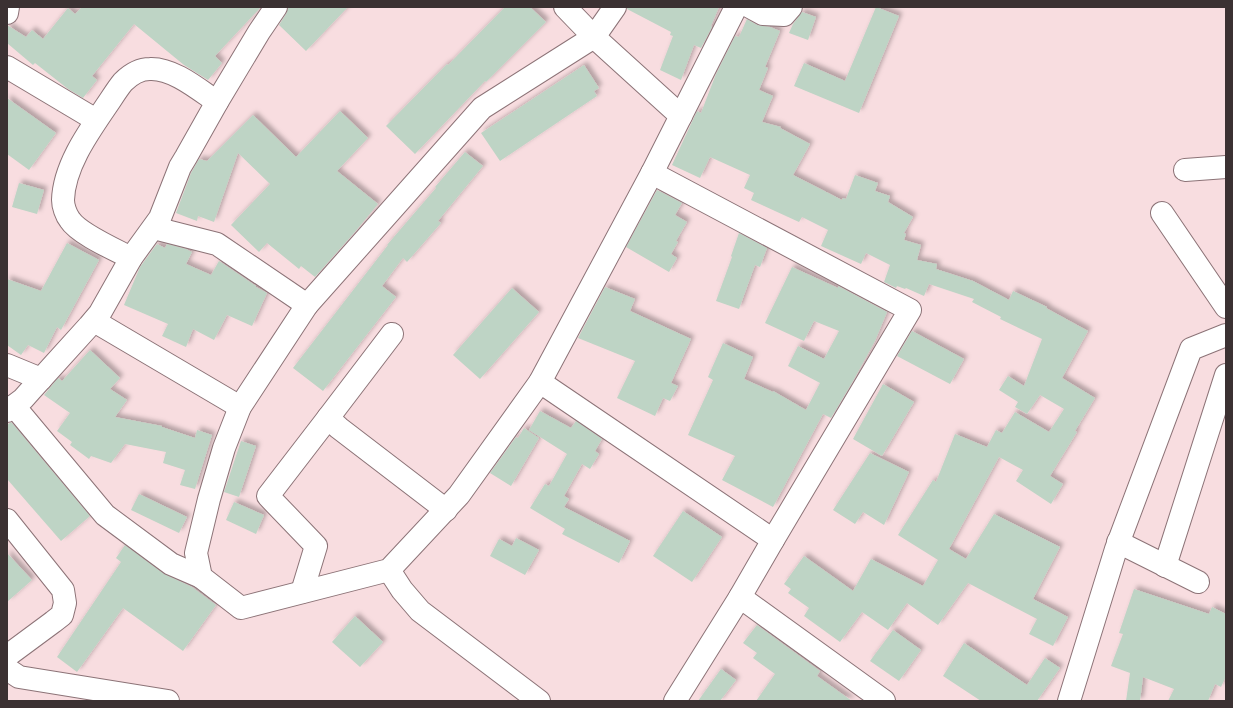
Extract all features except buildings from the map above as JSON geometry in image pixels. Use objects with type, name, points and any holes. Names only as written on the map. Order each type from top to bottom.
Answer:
[{"type":"lane","points":[[7,13],[8,7]]},
{"type":"lane","points":[[276,7],[259,32],[180,167],[164,209],[154,228],[131,258],[106,302],[94,320],[41,380],[23,399],[11,408],[105,515],[171,564],[201,578],[241,608],[389,570],[459,495],[540,382],[652,172],[736,7]]},
{"type":"lane","points":[[565,7],[594,36],[681,116]]},
{"type":"lane","points":[[201,578],[196,553],[224,448],[240,406],[307,305],[482,108],[594,36],[615,7]]},
{"type":"lane","points":[[750,7],[763,14],[784,15],[791,7]]},
{"type":"lane","points":[[7,67],[96,120]]},
{"type":"lane","points":[[131,258],[77,227],[70,221],[63,202],[64,191],[70,168],[96,120],[123,82],[139,71],[150,69],[160,70],[183,79],[217,102]]},
{"type":"lane","points":[[1185,170],[1226,166]]},
{"type":"lane","points":[[652,172],[910,310],[740,597],[674,701]]},
{"type":"lane","points":[[1162,213],[1226,307]]},
{"type":"lane","points":[[154,228],[217,244],[307,305]]},
{"type":"lane","points":[[94,320],[240,406]]},
{"type":"lane","points":[[302,592],[316,546],[268,496],[392,334]]},
{"type":"lane","points":[[1069,701],[1118,542],[1191,349],[1226,335]]},
{"type":"lane","points":[[7,365],[41,380]]},
{"type":"lane","points":[[1165,566],[1225,380]]},
{"type":"lane","points":[[540,382],[773,540]]},
{"type":"lane","points":[[328,418],[446,510]]},
{"type":"lane","points":[[7,520],[63,590],[65,603],[62,615],[7,656]]},
{"type":"lane","points":[[1118,542],[1198,582]]},
{"type":"lane","points":[[389,570],[402,590],[420,611],[539,701]]},
{"type":"lane","points":[[740,597],[884,701]]},
{"type":"lane","points":[[7,669],[19,676],[168,701]]}]
